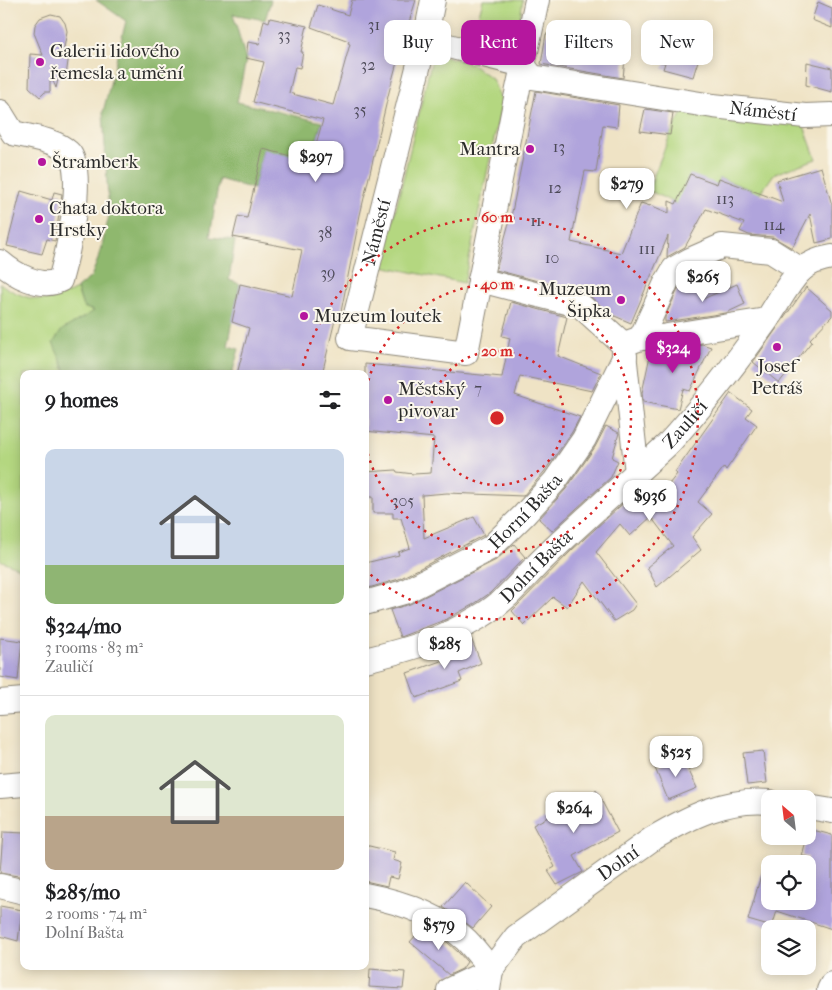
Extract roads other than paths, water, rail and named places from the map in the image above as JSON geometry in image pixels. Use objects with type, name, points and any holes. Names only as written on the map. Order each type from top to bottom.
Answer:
[{"type":"street","points":[[429,20],[433,0]]},
{"type":"street","name":"Náměstí","points":[[533,20],[537,0]]},
{"type":"street","name":"Náměstí","points":[[419,65],[350,338],[466,353],[523,65]]},
{"type":"street","name":"Náměstí","points":[[523,65],[532,78],[713,106],[805,116],[832,115]]},
{"type":"street","points":[[0,112],[13,133],[62,147],[70,153],[76,178],[76,196],[66,263],[60,280],[48,283],[35,282],[21,276],[0,262]]},
{"type":"street","name":"Horní Bašta","points":[[369,602],[404,592],[490,548],[523,516],[560,474],[584,439],[630,346],[674,269],[722,246],[771,251],[801,270]]},
{"type":"street","name":"Zauličí","points":[[637,473],[687,424],[766,320],[789,284],[801,270],[814,261],[832,257]]},
{"type":"street","points":[[480,280],[581,306],[630,346],[661,337],[766,320]]},
{"type":"street","name":"Zauličí","points":[[630,346],[637,473]]},
{"type":"street","name":"Dolní Bašta","points":[[369,659],[408,650],[433,641],[483,615],[505,599],[544,557],[637,473]]},
{"type":"street","points":[[0,702],[20,700]]},
{"type":"street","points":[[0,786],[20,784]]},
{"type":"street","name":"Dolní","points":[[449,990],[489,980],[516,937],[652,839],[696,815],[719,807],[742,802],[761,802]]},
{"type":"street","points":[[816,808],[832,811]]},
{"type":"street","points":[[0,886],[20,891]]},
{"type":"street","points":[[369,896],[382,898],[431,915],[449,926],[467,941],[489,980]]},
{"type":"street","points":[[829,990],[832,984]]},
{"type":"place","name":"Galerii lidového řemesla a umění","points":[[40,62]]},
{"type":"place","name":"Mantra","points":[[530,149]]},
{"type":"place","name":"Štramberk","points":[[42,162]]},
{"type":"place","name":"Chata doktora Hrstky","points":[[39,219]]},
{"type":"place","name":"Muzeum Šipka","points":[[621,300]]},
{"type":"place","name":"Muzeum loutek","points":[[304,316]]},
{"type":"place","name":"Josef Petráš","points":[[777,347]]},
{"type":"place","name":"Městský pivovar","points":[[388,400]]}]
